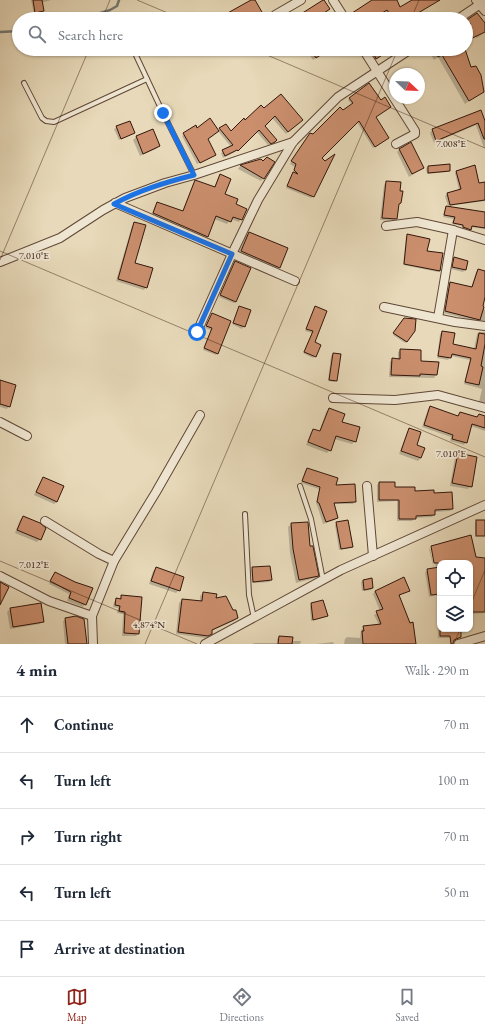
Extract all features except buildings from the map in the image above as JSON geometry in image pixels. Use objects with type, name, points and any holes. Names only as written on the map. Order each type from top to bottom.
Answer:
[{"type":"street","points":[[280,12],[301,0]]},
{"type":"street","points":[[333,0],[341,12]]},
{"type":"street","points":[[469,12],[481,4]]},
{"type":"street","points":[[367,56],[415,131],[415,134],[411,137],[396,144]]},
{"type":"street","points":[[197,332],[258,200],[293,142],[338,97],[400,56]]},
{"type":"street","points":[[0,262],[60,238],[125,198],[165,183],[194,175],[293,142]]},
{"type":"street","points":[[114,204],[295,281]]},
{"type":"street","points":[[386,226],[417,222],[453,230],[485,240]]},
{"type":"street","points":[[438,318],[453,230]]},
{"type":"street","points":[[384,307],[485,326]]},
{"type":"street","points":[[332,398],[395,400],[438,395],[485,408]]},
{"type":"street","points":[[93,644],[92,616],[114,561],[200,415]]},
{"type":"street","points":[[0,422],[27,436]]},
{"type":"street","points":[[367,486],[373,556]]},
{"type":"street","points":[[205,644],[323,580],[485,505]]},
{"type":"street","points":[[45,521],[99,554],[114,561]]},
{"type":"street","points":[[0,576],[49,601],[92,616]]},
{"type":"street","points":[[458,644],[470,642],[485,636]]},
{"type":"lane","points":[[136,56],[194,175]]},
{"type":"lane","points":[[24,83],[42,118],[46,121],[54,122],[147,79]]},
{"type":"lane","points":[[300,486],[311,519],[323,580]]},
{"type":"lane","points":[[245,514],[249,595],[254,618]]},
{"type":"waterway","points":[[104,12],[117,6],[119,0]]},
{"type":"waterway","points":[[0,32],[12,31]]},
{"type":"route","points":[[163,113],[194,175],[165,183],[125,198],[114,204],[232,254],[197,332]]}]
